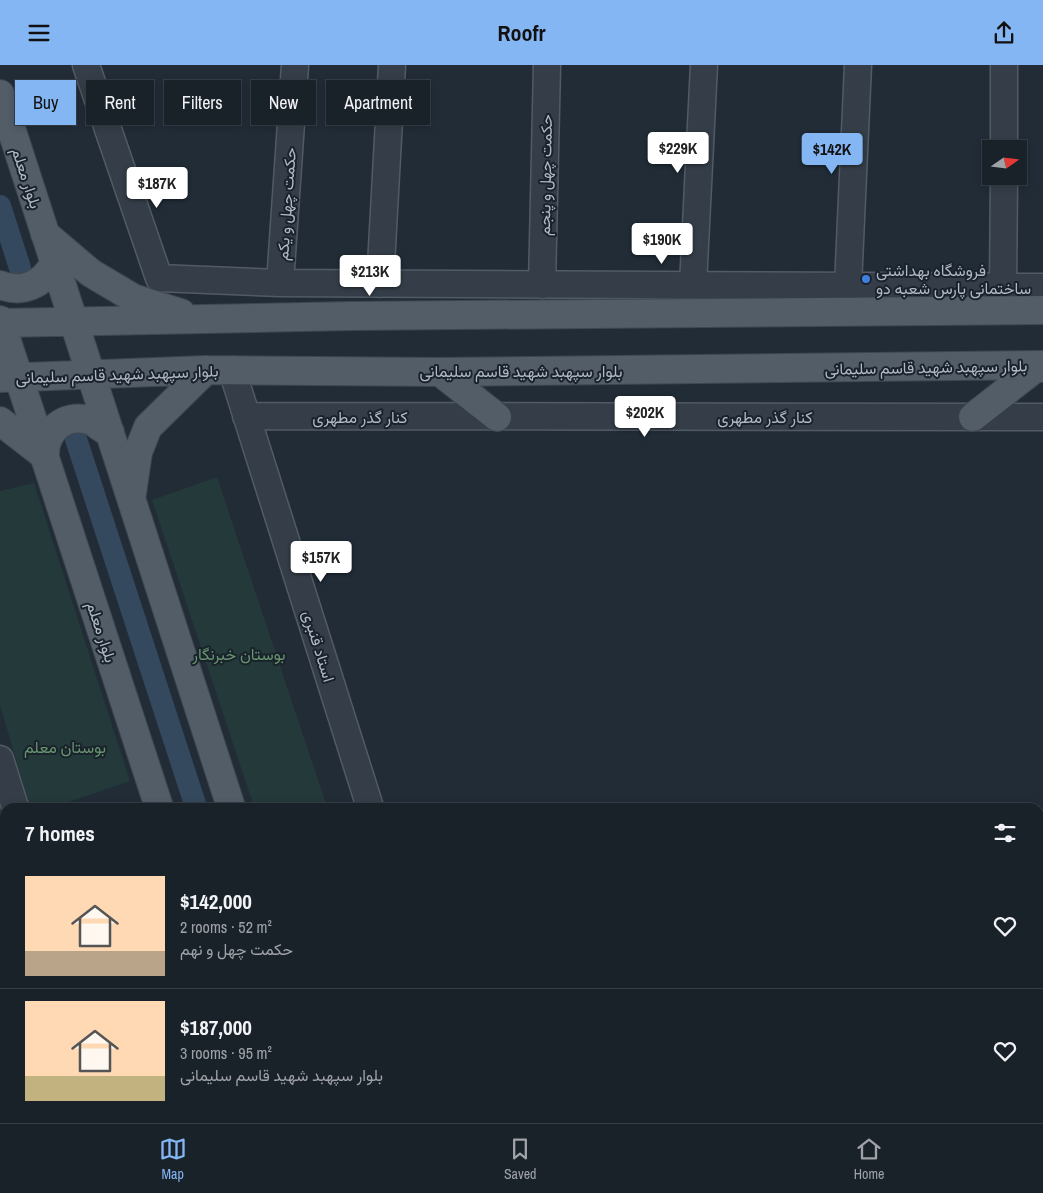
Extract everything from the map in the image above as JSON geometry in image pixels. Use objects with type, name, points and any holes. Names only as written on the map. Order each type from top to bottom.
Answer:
[{"type":"main road","name":"بلوار معلم","points":[[0,94],[132,499]]},
{"type":"main road","points":[[44,233],[91,273],[133,298],[202,320]]},
{"type":"main road","points":[[0,285],[16,288],[34,284],[50,272],[54,264]]},
{"type":"main road","points":[[979,311],[1043,293]]},
{"type":"main road","points":[[0,322],[351,316],[1043,310]]},
{"type":"main road","name":"بلوار معلم","points":[[0,322],[10,378],[45,457],[158,803]]},
{"type":"main road","points":[[973,417],[1041,367]]},
{"type":"main road","name":"بلوار سپهبد شهید قاسم سلیمانی","points":[[10,378],[219,370],[440,372],[1041,367]]},
{"type":"main road","points":[[219,370],[148,427],[138,452],[132,499],[231,803]]},
{"type":"main road","points":[[440,372],[497,417]]},
{"type":"main road","points":[[45,457],[46,441],[57,427],[64,422],[73,419],[91,421],[110,432]]},
{"type":"main road","points":[[0,421],[45,457]]},
{"type":"street","points":[[86,65],[159,277],[280,283],[1043,287]]},
{"type":"street","name":"حکمت چهل و یکم","points":[[280,283],[295,65]]},
{"type":"street","points":[[380,284],[392,65]]},
{"type":"street","name":"حکمت چهل و پنجم","points":[[542,285],[548,65]]},
{"type":"street","points":[[693,285],[704,65]]},
{"type":"street","points":[[848,286],[858,65]]},
{"type":"street","points":[[1004,65],[1004,140]]},
{"type":"street","points":[[1004,185],[1004,287]]},
{"type":"street","points":[[347,283],[351,316]]},
{"type":"street","name":"استاد قنبری","points":[[219,370],[246,416],[369,803]]},
{"type":"street","name":"کنار گذر مطهری","points":[[246,416],[1043,417]]},
{"type":"street","points":[[0,759],[14,803]]},
{"type":"green space","name":"بوستان خبرنگار","points":[[217,477],[326,803],[253,803],[152,500]]},
{"type":"green space","name":"بوستان معلم","points":[[34,483],[130,781],[66,803],[29,803],[0,705],[0,491]]},
{"type":"waterway","points":[[0,206],[20,268]]},
{"type":"waterway","points":[[75,436],[195,803]]},
{"type":"place","name":"فروشگاه بهداشتی ساختمانی پارس شعبه دو","points":[[866,279]]}]
